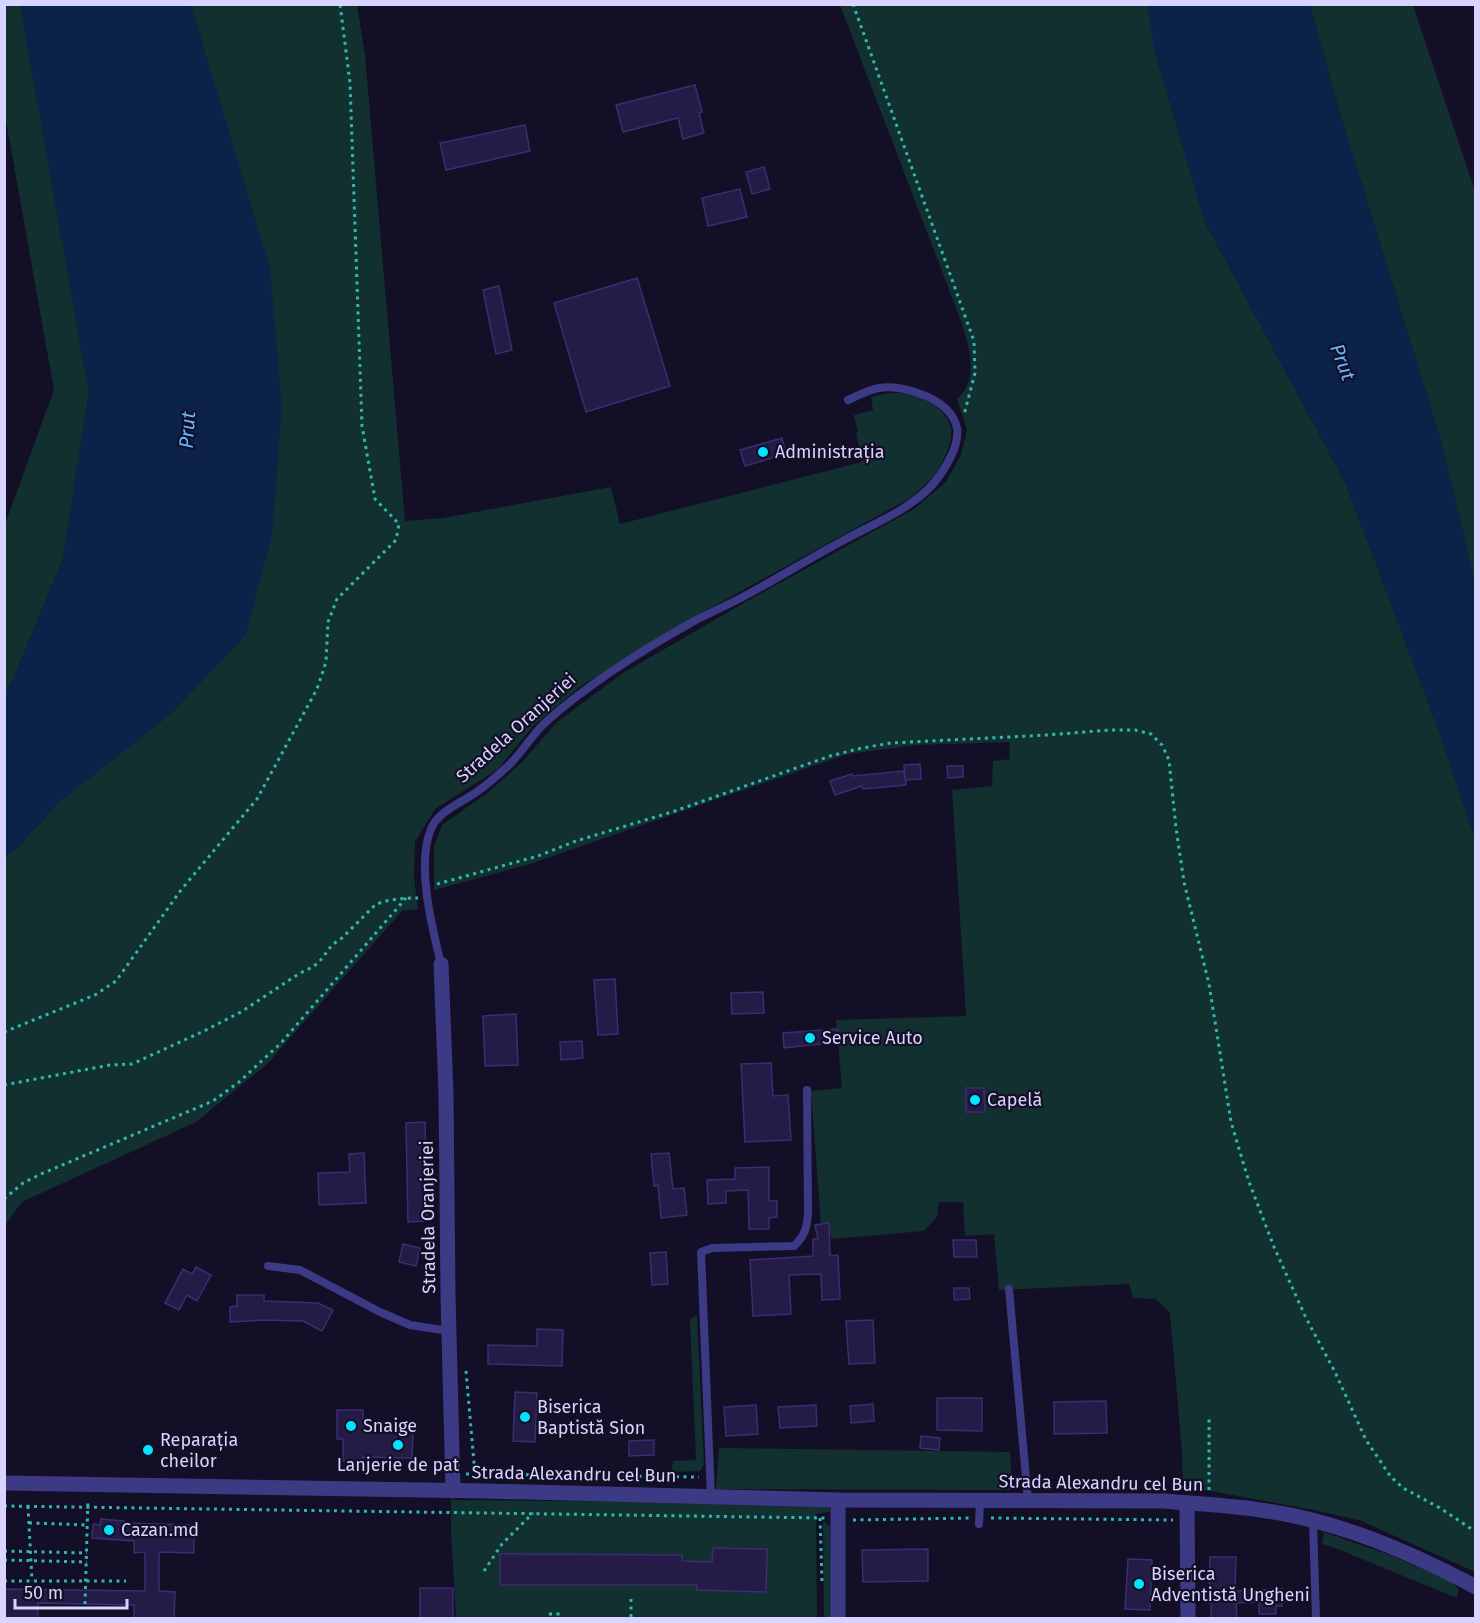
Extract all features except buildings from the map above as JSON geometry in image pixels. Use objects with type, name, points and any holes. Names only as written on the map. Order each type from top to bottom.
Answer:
[{"type":"street","name":"Stradela Oranjeriei","points":[[441,964],[446,1093],[453,1491]]},
{"type":"street","name":"Strada Alexandru cel Bun","points":[[4,1483],[837,1500],[980,1502],[1028,1500],[1209,1504],[1262,1510],[1355,1533],[1395,1547],[1476,1587]]},
{"type":"street","points":[[837,1500],[838,1618]]},
{"type":"street","points":[[1187,1503],[1188,1618]]},
{"type":"lane","points":[[848,400],[879,388],[906,389],[927,396],[943,408],[954,420],[957,430]]},
{"type":"lane","name":"Stradela Oranjeriei","points":[[441,964],[427,887],[426,849],[432,826],[446,811],[478,791],[509,765],[546,722],[622,664],[697,620],[740,599],[905,507],[932,485],[951,459],[957,430]]},
{"type":"lane","points":[[711,1497],[701,1252],[712,1248],[794,1246],[801,1239],[807,1227],[808,1213],[807,1090]]},
{"type":"lane","points":[[268,1266],[300,1270],[410,1325],[449,1331]]},
{"type":"lane","points":[[1009,1289],[1028,1500]]},
{"type":"lane","points":[[979,1521],[980,1502]]},
{"type":"lane","points":[[1313,1522],[1316,1618]]},
{"type":"path","points":[[4,1032],[95,995],[116,981],[181,890],[257,799],[317,689],[326,662],[328,622],[337,599],[396,540],[399,524],[375,499],[362,426],[351,83],[340,4]]},
{"type":"path","points":[[853,4],[974,341],[975,372],[957,430]]},
{"type":"path","points":[[427,887],[538,856],[576,841],[675,811],[830,756],[862,747],[891,743],[1110,730],[1135,730],[1151,734],[1162,745],[1168,759],[1184,882],[1209,984],[1231,1122],[1248,1182],[1274,1247],[1366,1440],[1391,1477],[1403,1488],[1430,1501],[1476,1532]]},
{"type":"path","points":[[4,1085],[141,1061],[165,1047],[241,1012],[295,976],[313,967],[321,961],[332,945],[348,933],[375,905],[406,898],[429,898]]},
{"type":"path","points":[[4,1199],[23,1183],[41,1174],[213,1101],[239,1082],[281,1043],[406,898]]},
{"type":"path","points":[[466,1368],[475,1474]]},
{"type":"path","points":[[1209,1419],[1209,1504]]},
{"type":"path","points":[[85,1604],[88,1485]]},
{"type":"path","points":[[4,1506],[979,1521],[1187,1520]]},
{"type":"path","points":[[28,1506],[32,1581]]},
{"type":"path","points":[[484,1571],[502,1544],[533,1513]]},
{"type":"path","points":[[820,1518],[822,1585]]},
{"type":"path","points":[[28,1523],[88,1525]]},
{"type":"path","points":[[4,1551],[87,1553]]},
{"type":"path","points":[[4,1560],[87,1562]]},
{"type":"path","points":[[4,1581],[126,1581]]},
{"type":"path","points":[[631,1599],[631,1618]]},
{"type":"path","points":[[549,1614],[561,1614],[561,1618]]},
{"type":"green space","points":[[20,4],[89,392],[63,559],[5,695],[4,527],[54,390],[5,115],[5,5]]},
{"type":"green space","points":[[191,5],[357,5],[365,55],[405,521],[443,518],[611,487],[620,524],[862,462],[854,415],[873,410],[871,397],[889,393],[915,396],[938,408],[948,420],[951,440],[943,462],[935,474],[910,498],[705,611],[581,686],[533,726],[498,769],[435,809],[415,842],[414,877],[418,910],[403,910],[267,1064],[196,1122],[22,1202],[5,1225],[5,856],[15,850],[58,803],[202,42]]},
{"type":"green space","points":[[840,5],[1148,5],[1155,52],[1205,222],[1346,484],[1440,734],[1475,839],[1475,1572],[1359,1520],[1183,1486],[1170,1313],[1156,1299],[1133,1298],[1129,1284],[999,1290],[994,1234],[965,1236],[963,1202],[939,1202],[937,1217],[924,1231],[831,1239],[829,1223],[821,1224],[811,1091],[842,1088],[836,1020],[966,1016],[952,790],[992,786],[993,761],[1010,759],[1009,742],[917,745],[848,754],[527,865],[434,890],[434,846],[442,825],[490,791],[523,761],[557,722],[623,673],[914,509],[946,482],[961,455],[967,430],[957,399],[964,391],[970,372],[971,362],[967,341]]},
{"type":"green space","points":[[1310,5],[1413,5],[1475,191],[1475,583],[1441,441],[1340,114]]},
{"type":"green space","points":[[697,1315],[704,1464],[700,1471],[671,1472],[673,1461],[696,1460],[690,1319]]},
{"type":"green space","points":[[719,1448],[1010,1452],[1012,1490],[716,1489]]},
{"type":"green space","points":[[451,1500],[830,1504],[830,1512],[816,1514],[817,1618],[456,1618]]},
{"type":"green space","points":[[823,1521],[830,1526],[832,1618],[824,1618]]},
{"type":"green space","points":[[1324,1532],[1390,1555],[1451,1581],[1459,1590],[1457,1598],[1322,1544]]},
{"type":"water","name":"Prut","points":[[20,5],[191,5],[270,268],[282,407],[272,535],[246,635],[170,715],[58,803],[15,850],[5,856],[5,695],[63,559],[89,392]]},
{"type":"water","name":"Prut","points":[[1148,5],[1310,5],[1340,114],[1441,441],[1475,583],[1475,839],[1440,734],[1346,484],[1205,222],[1153,44]]},
{"type":"place","name":"Administrația","points":[[763,452]]},
{"type":"place","name":"Service Auto","points":[[810,1038]]},
{"type":"place","name":"Capelă","points":[[975,1100]]},
{"type":"place","name":"Biserica Baptistă Sion","points":[[525,1417]]},
{"type":"place","name":"Snaige","points":[[351,1426]]},
{"type":"place","name":"Lanjerie de pat","points":[[398,1445]]},
{"type":"place","name":"Reparația cheilor","points":[[148,1450]]},
{"type":"place","name":"Cazan.md","points":[[109,1530]]},
{"type":"place","name":"Biserica Adventistă Ungheni","points":[[1139,1584]]}]
